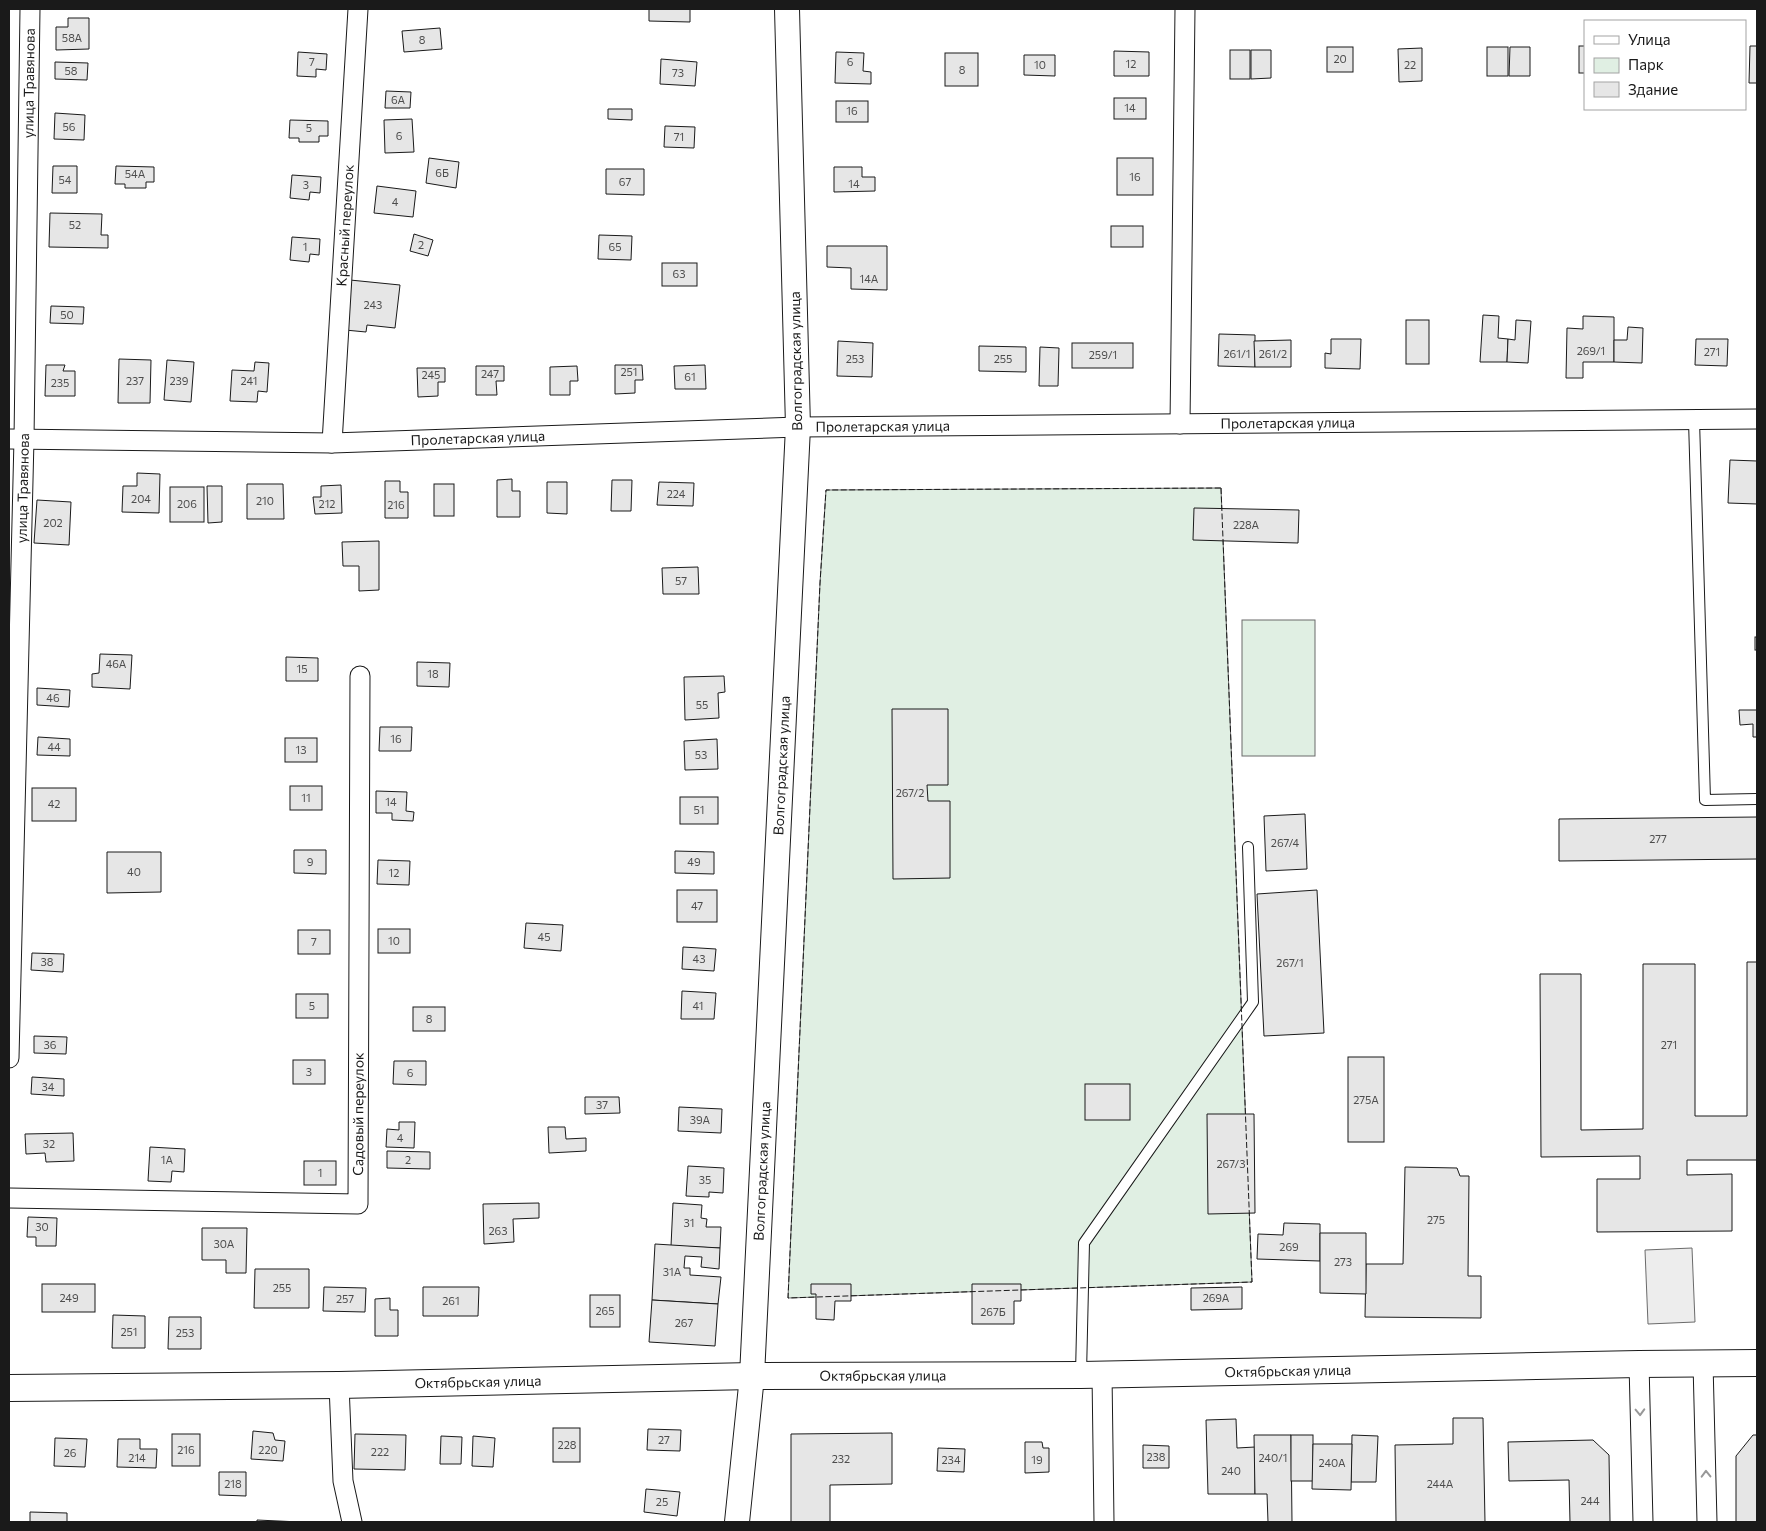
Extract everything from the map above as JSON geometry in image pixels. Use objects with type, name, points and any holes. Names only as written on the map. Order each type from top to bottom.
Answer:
[{"type":"main road","name":"Октябрьская улица","points":[[9,1388],[339,1385],[752,1376],[1092,1374],[1757,1363]]},
{"type":"street","name":"улица Травянова","points":[[9,1058],[16,439],[30,9]]},
{"type":"street","name":"Красный переулок","points":[[332,443],[358,9]]},
{"type":"street","name":"Волгоградская улица","points":[[737,1522],[752,1376],[798,427],[787,9]]},
{"type":"street","points":[[1180,424],[1185,9]]},
{"type":"street","name":"Пролетарская улица","points":[[16,439],[332,443],[798,427],[1757,419]]},
{"type":"street","name":"Садовый переулок","points":[[9,1198],[358,1204],[360,676]]},
{"type":"street","points":[[1703,1363],[1707,1522]]},
{"type":"street","points":[[1639,1364],[1643,1522]]},
{"type":"street","points":[[1092,1374],[1104,1522]]},
{"type":"street","points":[[339,1385],[343,1481],[352,1522]]},
{"type":"lane","points":[[1694,420],[1705,800],[1757,799]]},
{"type":"lane","points":[[1092,1374],[1084,1243],[1253,1002],[1248,847]]},
{"type":"green space","points":[[1221,488],[1252,1282],[788,1298],[820,583],[826,490]]},
{"type":"green space","points":[[1242,620],[1315,620],[1315,756],[1242,756]]},
{"type":"shaded area","points":[[1692,1248],[1695,1322],[1648,1324],[1645,1250]]},
{"type":"building","points":[[649,9],[690,9],[690,22],[649,21]]},
{"type":"building","points":[[68,18],[89,18],[89,49],[56,50],[56,27],[68,27]]},
{"type":"building","points":[[440,28],[442,49],[404,52],[402,31]]},
{"type":"building","points":[[1579,46],[1584,46],[1584,73],[1579,73]]},
{"type":"building","points":[[1750,46],[1757,46],[1757,83],[1749,83]]},
{"type":"building","points":[[1327,47],[1353,47],[1353,72],[1327,72]]},
{"type":"building","points":[[1487,47],[1508,47],[1508,76],[1487,76]]},
{"type":"building","points":[[1510,47],[1530,47],[1530,76],[1509,76]]},
{"type":"building","points":[[1422,48],[1422,81],[1399,82],[1398,49]]},
{"type":"building","points":[[1230,50],[1250,50],[1250,79],[1230,79]]},
{"type":"building","points":[[1251,50],[1271,50],[1271,78],[1251,79]]},
{"type":"building","points":[[1114,51],[1149,52],[1149,76],[1114,76]]},
{"type":"building","points":[[298,52],[327,54],[326,70],[316,69],[316,77],[297,76]]},
{"type":"building","points":[[836,52],[864,53],[863,71],[871,72],[871,84],[835,83]]},
{"type":"building","points":[[945,53],[978,53],[978,86],[945,86]]},
{"type":"building","points":[[1024,55],[1055,55],[1055,76],[1024,75]]},
{"type":"building","points":[[661,59],[697,62],[695,86],[660,84]]},
{"type":"building","points":[[55,62],[88,63],[87,80],[55,79]]},
{"type":"building","points":[[386,91],[411,92],[410,108],[385,108]]},
{"type":"building","points":[[1114,98],[1146,98],[1146,119],[1114,119]]},
{"type":"building","points":[[836,101],[868,101],[868,122],[836,122]]},
{"type":"building","points":[[608,109],[632,109],[632,120],[608,119]]},
{"type":"building","points":[[55,113],[85,115],[84,140],[54,139]]},
{"type":"building","points":[[412,119],[414,152],[385,153],[384,120]]},
{"type":"building","points":[[290,120],[328,121],[328,136],[319,136],[319,142],[299,142],[299,138],[289,138]]},
{"type":"building","points":[[665,126],[695,127],[694,148],[664,147]]},
{"type":"building","points":[[429,158],[459,162],[456,188],[426,183]]},
{"type":"building","points":[[1117,158],[1153,158],[1153,195],[1117,195]]},
{"type":"building","points":[[53,166],[77,166],[77,193],[52,193]]},
{"type":"building","points":[[116,166],[154,167],[154,182],[146,182],[146,188],[125,188],[125,184],[115,184]]},
{"type":"building","points":[[834,167],[862,167],[862,177],[875,177],[875,191],[834,192]]},
{"type":"building","points":[[606,169],[644,169],[644,195],[606,194]]},
{"type":"building","points":[[292,175],[321,177],[320,193],[310,192],[309,200],[290,198]]},
{"type":"building","points":[[377,186],[416,191],[413,217],[374,213]]},
{"type":"building","points":[[50,213],[102,214],[101,235],[108,235],[108,248],[49,247]]},
{"type":"building","points":[[1111,226],[1143,226],[1143,247],[1111,247]]},
{"type":"building","points":[[414,234],[433,240],[428,256],[410,251]]},
{"type":"building","points":[[599,235],[632,236],[631,260],[598,259]]},
{"type":"building","points":[[292,237],[320,239],[319,255],[310,254],[309,262],[290,260]]},
{"type":"building","points":[[827,246],[887,246],[887,290],[851,289],[851,268],[827,267]]},
{"type":"building","points":[[662,263],[697,263],[697,286],[662,286]]},
{"type":"building","points":[[350,280],[400,285],[395,328],[367,325],[366,332],[345,330]]},
{"type":"building","points":[[51,306],[84,307],[83,324],[50,323]]},
{"type":"building","points":[[1483,315],[1499,316],[1498,338],[1508,339],[1507,362],[1480,362]]},
{"type":"building","points":[[1583,316],[1614,317],[1614,362],[1583,362],[1583,378],[1566,378],[1567,328],[1583,329]]},
{"type":"building","points":[[1406,320],[1429,320],[1429,364],[1406,364]]},
{"type":"building","points":[[1516,320],[1531,321],[1528,363],[1507,362],[1508,339],[1515,340]]},
{"type":"building","points":[[1628,327],[1643,328],[1642,363],[1614,362],[1614,340],[1627,340]]},
{"type":"building","points":[[1219,334],[1255,335],[1255,367],[1218,366]]},
{"type":"building","points":[[1331,339],[1361,339],[1360,369],[1325,368],[1325,353],[1331,354]]},
{"type":"building","points":[[1696,339],[1728,339],[1727,366],[1695,365]]},
{"type":"building","points":[[1291,340],[1291,367],[1255,367],[1254,341]]},
{"type":"building","points":[[838,341],[873,343],[872,377],[837,376]]},
{"type":"building","points":[[1072,343],[1133,343],[1133,368],[1072,368]]},
{"type":"building","points":[[979,346],[1026,347],[1026,372],[979,371]]},
{"type":"building","points":[[1040,347],[1059,348],[1058,386],[1039,386]]},
{"type":"building","points":[[119,359],[151,360],[150,403],[118,403]]},
{"type":"building","points":[[167,360],[194,362],[191,402],[164,400]]},
{"type":"building","points":[[255,362],[269,363],[267,392],[258,391],[257,402],[230,401],[232,370],[254,371]]},
{"type":"building","points":[[46,365],[65,365],[63,371],[75,371],[75,396],[45,396]]},
{"type":"building","points":[[615,365],[642,365],[643,380],[635,380],[635,393],[615,394]]},
{"type":"building","points":[[705,365],[706,389],[675,389],[674,366]]},
{"type":"building","points":[[476,366],[504,366],[504,381],[496,381],[497,395],[476,395]]},
{"type":"building","points":[[577,366],[578,381],[570,381],[570,395],[550,395],[550,367]]},
{"type":"building","points":[[417,368],[445,368],[445,382],[438,382],[438,396],[418,397]]},
{"type":"building","points":[[1730,460],[1757,461],[1757,504],[1728,503]]},
{"type":"building","points":[[137,473],[160,474],[159,513],[122,512],[123,486],[137,486]]},
{"type":"building","points":[[512,479],[512,491],[520,491],[520,517],[497,517],[497,480]]},
{"type":"building","points":[[612,480],[632,480],[631,511],[611,511]]},
{"type":"building","points":[[385,481],[400,481],[400,492],[408,492],[408,518],[385,518]]},
{"type":"building","points":[[547,482],[567,482],[567,514],[547,513]]},
{"type":"building","points":[[659,482],[694,483],[693,506],[657,505]]},
{"type":"building","points":[[247,484],[283,484],[284,519],[247,519]]},
{"type":"building","points":[[434,484],[454,484],[454,516],[434,516]]},
{"type":"building","points":[[341,485],[342,513],[315,514],[313,497],[321,497],[321,486]]},
{"type":"building","points":[[207,486],[222,486],[222,522],[208,523]]},
{"type":"building","points":[[170,487],[204,487],[204,522],[170,522]]},
{"type":"building","points":[[37,500],[71,502],[69,545],[34,543]]},
{"type":"building","points":[[1194,508],[1299,510],[1298,543],[1193,540]]},
{"type":"building","points":[[379,541],[379,590],[359,591],[359,566],[343,566],[342,542]]},
{"type":"building","points":[[698,567],[699,594],[663,594],[662,568]]},
{"type":"building","points":[[1755,637],[1757,637],[1757,650],[1755,650]]},
{"type":"building","points":[[100,654],[132,655],[130,689],[92,687],[92,674],[99,673]]},
{"type":"building","points":[[286,657],[318,658],[318,681],[286,681]]},
{"type":"building","points":[[417,662],[450,663],[449,687],[417,686]]},
{"type":"building","points":[[724,676],[725,692],[718,693],[719,718],[685,720],[684,677]]},
{"type":"building","points":[[37,688],[70,690],[69,707],[37,705]]},
{"type":"building","points":[[892,709],[948,709],[948,785],[927,785],[928,801],[950,801],[950,878],[893,879]]},
{"type":"building","points":[[1739,710],[1757,710],[1757,737],[1753,737],[1753,724],[1740,725]]},
{"type":"building","points":[[380,727],[412,727],[411,751],[379,751]]},
{"type":"building","points":[[38,737],[70,739],[70,756],[37,755]]},
{"type":"building","points":[[285,738],[317,738],[317,762],[285,762]]},
{"type":"building","points":[[717,739],[718,769],[685,770],[684,741]]},
{"type":"building","points":[[290,786],[322,786],[322,810],[290,810]]},
{"type":"building","points":[[32,788],[76,788],[76,821],[32,821]]},
{"type":"building","points":[[376,791],[407,792],[406,811],[414,812],[413,821],[392,820],[392,813],[376,813]]},
{"type":"building","points":[[680,797],[718,797],[718,824],[680,824]]},
{"type":"building","points":[[1305,814],[1307,869],[1266,871],[1264,816]]},
{"type":"building","points":[[1757,817],[1757,859],[1559,861],[1559,819]]},
{"type":"building","points":[[294,850],[326,850],[326,874],[294,873]]},
{"type":"building","points":[[675,851],[714,852],[714,874],[675,873]]},
{"type":"building","points":[[107,852],[161,852],[161,892],[107,893]]},
{"type":"building","points":[[378,860],[410,861],[409,885],[377,884]]},
{"type":"building","points":[[677,890],[717,890],[717,922],[677,922]]},
{"type":"building","points":[[1317,890],[1324,1033],[1264,1036],[1257,894]]},
{"type":"building","points":[[526,923],[563,925],[561,951],[524,948]]},
{"type":"building","points":[[378,929],[410,929],[410,953],[378,953]]},
{"type":"building","points":[[298,930],[330,930],[330,954],[298,954]]},
{"type":"building","points":[[683,947],[716,949],[714,971],[682,969]]},
{"type":"building","points":[[32,953],[64,954],[63,972],[31,970]]},
{"type":"building","points":[[1747,962],[1757,962],[1757,1160],[1687,1160],[1687,1175],[1732,1174],[1732,1231],[1597,1232],[1597,1179],[1640,1179],[1640,1156],[1541,1157],[1540,974],[1581,974],[1581,1130],[1643,1129],[1643,964],[1695,964],[1695,1116],[1747,1116]]},
{"type":"building","points":[[682,991],[716,993],[714,1019],[681,1019]]},
{"type":"building","points":[[296,994],[328,994],[328,1018],[296,1018]]},
{"type":"building","points":[[413,1007],[445,1007],[445,1031],[413,1031]]},
{"type":"building","points":[[34,1036],[67,1037],[66,1054],[34,1053]]},
{"type":"building","points":[[1348,1057],[1384,1057],[1384,1142],[1348,1142]]},
{"type":"building","points":[[293,1060],[325,1060],[325,1084],[293,1084]]},
{"type":"building","points":[[394,1061],[426,1061],[426,1085],[393,1084]]},
{"type":"building","points":[[32,1077],[64,1079],[64,1096],[31,1094]]},
{"type":"building","points":[[1085,1084],[1130,1084],[1130,1120],[1085,1120]]},
{"type":"building","points":[[585,1097],[619,1097],[620,1113],[585,1114]]},
{"type":"building","points":[[679,1107],[722,1109],[721,1133],[678,1131]]},
{"type":"building","points":[[1207,1114],[1254,1114],[1255,1213],[1208,1214]]},
{"type":"building","points":[[399,1122],[415,1122],[414,1148],[386,1147],[387,1129],[399,1130]]},
{"type":"building","points":[[548,1127],[565,1127],[566,1139],[586,1138],[586,1151],[549,1153]]},
{"type":"building","points":[[73,1133],[74,1161],[46,1162],[45,1153],[26,1154],[25,1134]]},
{"type":"building","points":[[150,1147],[185,1149],[184,1172],[172,1171],[171,1182],[148,1181]]},
{"type":"building","points":[[387,1151],[430,1152],[430,1169],[387,1168]]},
{"type":"building","points":[[304,1161],[336,1161],[336,1185],[304,1185]]},
{"type":"building","points":[[688,1166],[724,1168],[723,1193],[709,1192],[709,1197],[686,1196]]},
{"type":"building","points":[[1405,1167],[1457,1168],[1460,1176],[1469,1176],[1468,1276],[1481,1276],[1481,1318],[1365,1317],[1366,1264],[1403,1264]]},
{"type":"building","points":[[539,1203],[539,1218],[513,1219],[514,1242],[484,1244],[483,1204]]},
{"type":"building","points":[[673,1203],[702,1205],[701,1218],[707,1219],[706,1227],[721,1227],[720,1248],[671,1246]]},
{"type":"building","points":[[28,1217],[57,1218],[56,1246],[36,1246],[36,1237],[27,1237]]},
{"type":"building","points":[[1284,1223],[1320,1224],[1320,1261],[1257,1259],[1258,1234],[1283,1235]]},
{"type":"building","points":[[202,1228],[247,1228],[246,1273],[226,1273],[226,1260],[202,1260]]},
{"type":"building","points":[[1320,1233],[1366,1233],[1366,1294],[1320,1293]]},
{"type":"building","points":[[655,1244],[720,1248],[719,1269],[701,1267],[702,1257],[685,1256],[684,1268],[690,1268],[690,1275],[721,1277],[718,1304],[652,1300]]},
{"type":"building","points":[[255,1269],[309,1269],[309,1308],[254,1308]]},
{"type":"building","points":[[42,1284],[95,1284],[95,1312],[42,1312]]},
{"type":"building","points":[[811,1284],[851,1284],[851,1301],[835,1301],[834,1320],[816,1319],[816,1294],[811,1294]]},
{"type":"building","points":[[972,1284],[1021,1284],[1021,1301],[1014,1301],[1014,1324],[972,1324]]},
{"type":"building","points":[[324,1287],[366,1288],[365,1312],[323,1311]]},
{"type":"building","points":[[423,1287],[479,1287],[478,1316],[423,1316]]},
{"type":"building","points":[[1242,1287],[1242,1309],[1191,1310],[1191,1288]]},
{"type":"building","points":[[590,1295],[620,1295],[620,1327],[590,1327]]},
{"type":"building","points":[[390,1298],[390,1310],[398,1310],[398,1336],[375,1336],[375,1299]]},
{"type":"building","points":[[652,1300],[718,1304],[715,1346],[649,1342]]},
{"type":"building","points":[[113,1315],[145,1316],[145,1348],[112,1348]]},
{"type":"building","points":[[169,1317],[201,1317],[201,1349],[168,1349]]},
{"type":"building","points":[[1453,1418],[1483,1418],[1485,1522],[1396,1522],[1395,1445],[1453,1444]]},
{"type":"building","points":[[1236,1419],[1237,1448],[1255,1447],[1255,1494],[1208,1494],[1206,1420]]},
{"type":"building","points":[[553,1428],[580,1428],[580,1462],[553,1462]]},
{"type":"building","points":[[648,1429],[681,1430],[680,1451],[647,1450]]},
{"type":"building","points":[[253,1431],[273,1433],[275,1440],[285,1441],[283,1461],[251,1459]]},
{"type":"building","points":[[892,1433],[892,1484],[830,1485],[830,1522],[791,1522],[791,1434]]},
{"type":"building","points":[[172,1434],[200,1434],[200,1466],[172,1466]]},
{"type":"building","points":[[355,1434],[406,1435],[405,1470],[354,1469]]},
{"type":"building","points":[[1254,1435],[1291,1435],[1292,1522],[1268,1522],[1267,1494],[1255,1494]]},
{"type":"building","points":[[1291,1435],[1313,1435],[1313,1481],[1291,1481]]},
{"type":"building","points":[[1352,1435],[1378,1436],[1376,1482],[1351,1482]]},
{"type":"building","points":[[1753,1435],[1757,1435],[1757,1522],[1736,1522],[1736,1456]]},
{"type":"building","points":[[441,1436],[462,1437],[461,1464],[440,1464]]},
{"type":"building","points":[[473,1436],[495,1438],[493,1467],[472,1466]]},
{"type":"building","points":[[55,1438],[87,1439],[85,1467],[54,1466]]},
{"type":"building","points":[[118,1439],[140,1439],[140,1449],[157,1449],[156,1468],[117,1467]]},
{"type":"building","points":[[1593,1440],[1609,1455],[1610,1522],[1570,1522],[1569,1480],[1509,1481],[1508,1442]]},
{"type":"building","points":[[1025,1442],[1042,1442],[1043,1448],[1049,1448],[1049,1472],[1025,1473]]},
{"type":"building","points":[[1313,1444],[1352,1444],[1351,1490],[1312,1489]]},
{"type":"building","points":[[1143,1445],[1169,1446],[1169,1468],[1143,1468]]},
{"type":"building","points":[[938,1448],[965,1449],[964,1472],[937,1471]]},
{"type":"building","points":[[219,1472],[246,1472],[246,1496],[219,1495]]},
{"type":"building","points":[[646,1489],[680,1492],[677,1516],[644,1512]]},
{"type":"building","points":[[30,1512],[67,1513],[67,1522],[30,1522]]},
{"type":"building","points":[[257,1520],[300,1522],[257,1522]]},
{"type":"fence","points":[[1221,488],[1252,1282],[788,1298],[820,583],[826,490],[1221,488]]}]
